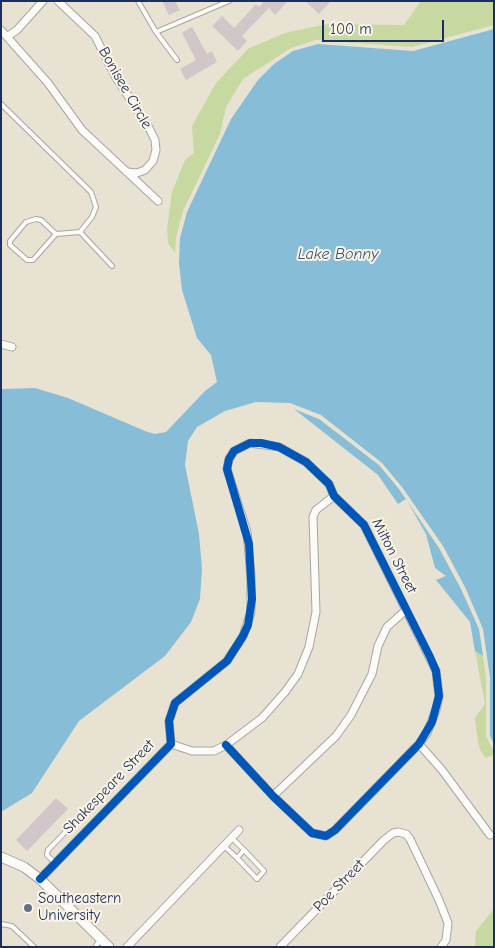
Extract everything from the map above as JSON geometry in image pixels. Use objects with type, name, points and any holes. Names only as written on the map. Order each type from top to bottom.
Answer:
[{"type":"street","points":[[8,36],[17,30],[43,1]]},
{"type":"street","name":"Bonisee Circle","points":[[58,1],[95,36],[115,76],[150,128],[155,140],[156,150],[149,165],[137,173],[127,172]]},
{"type":"street","points":[[1,30],[48,82],[82,130],[158,201]]},
{"type":"street","points":[[1,344],[12,347]]},
{"type":"street","name":"Milton Street","points":[[227,469],[229,459],[234,451],[242,445],[256,443],[279,447],[306,462],[329,484],[334,496],[350,509],[364,525],[406,610],[387,627],[378,646],[372,674],[341,729],[318,755],[272,796]]},
{"type":"street","name":"Shakespeare Street","points":[[40,879],[171,744],[169,721],[175,703],[227,661],[243,636],[251,612],[249,544],[227,469]]},
{"type":"street","name":"Shakespeare Street","points":[[171,744],[192,751],[204,752],[214,751],[226,745],[273,707],[298,674],[309,647],[316,612],[317,595],[313,517],[316,510],[334,496]]},
{"type":"street","points":[[226,745],[272,796],[312,834],[326,836],[335,830],[419,744],[427,733],[436,710],[438,683],[436,671],[406,610]]},
{"type":"street","points":[[419,744],[442,770],[490,835]]},
{"type":"street","points":[[127,947],[239,830]]},
{"type":"street","name":"Poe Street","points":[[280,947],[384,840],[393,833],[401,832],[410,839],[448,923],[446,940],[441,947]]},
{"type":"street","points":[[1,857],[24,867],[40,879],[109,947]]},
{"type":"lane","points":[[138,1],[156,32],[178,60]]},
{"type":"lane","points":[[156,32],[229,1]]},
{"type":"lane","points":[[1,104],[91,192],[96,207],[92,218],[80,232],[56,234],[32,260],[27,260],[10,245],[10,241],[26,222],[36,218],[41,220],[56,234]]},
{"type":"lane","points":[[80,232],[112,266]]},
{"type":"lane","points":[[55,863],[47,855],[48,850],[78,819]]},
{"type":"lane","points":[[224,846],[257,879],[264,872],[232,838]]},
{"type":"lane","points":[[236,858],[244,850]]},
{"type":"lane","points":[[1,924],[12,926],[34,947]]},
{"type":"lane","points":[[95,947],[102,939]]},
{"type":"green space","points":[[421,1],[494,1],[494,25],[412,47],[316,40],[291,48],[243,79],[226,107],[220,134],[183,211],[176,237],[175,253],[168,243],[167,229],[172,192],[185,160],[194,153],[192,126],[216,83],[249,48],[285,33],[327,24],[404,25]]},
{"type":"green space","points":[[475,651],[483,656],[486,678],[486,736],[494,752],[494,755],[485,758],[479,747],[475,721],[475,718],[485,704]]},
{"type":"green space","points":[[494,909],[494,947],[475,947],[476,931]]},
{"type":"water","name":"Lake Bonny","points":[[494,29],[494,744],[490,736],[490,678],[483,629],[465,587],[443,546],[402,487],[382,463],[321,415],[290,403],[256,402],[225,411],[197,427],[188,441],[185,465],[199,534],[202,569],[200,599],[191,622],[165,656],[79,721],[32,793],[1,812],[1,389],[35,388],[68,398],[145,431],[155,434],[166,432],[205,391],[217,382],[211,355],[197,338],[182,290],[179,263],[180,238],[187,212],[231,119],[258,80],[274,64],[293,51],[318,44],[413,51]]},
{"type":"water","points":[[294,409],[319,419],[379,465],[406,499],[398,504],[378,475]]},
{"type":"water","points":[[407,501],[439,548],[461,589],[479,629],[483,656],[475,651],[470,622],[436,580],[446,576],[435,568],[426,534]]},
{"type":"building","points":[[162,1],[175,1],[180,10],[169,15]]},
{"type":"building","points":[[261,1],[288,1],[275,15],[269,8],[242,36],[247,41],[238,51],[212,26],[222,16],[234,28],[256,4],[259,7],[263,3]]},
{"type":"building","points":[[305,1],[331,1],[319,14]]},
{"type":"building","points":[[192,27],[207,54],[212,51],[217,62],[186,80],[180,69],[196,60],[182,33]]},
{"type":"building","points":[[56,798],[68,809],[27,851],[16,840]]},
{"type":"cycle path","points":[[40,879],[171,744],[169,721],[175,703],[227,661],[243,636],[248,625],[252,599],[249,544],[227,469],[229,459],[234,451],[250,443],[261,443],[279,447],[306,462],[329,484],[334,496],[364,525],[430,657],[436,671],[439,696],[432,722],[419,744],[335,830],[326,836],[312,833],[273,796],[226,745]]},
{"type":"place","name":"Southeastern University","points":[[28,908]]}]
